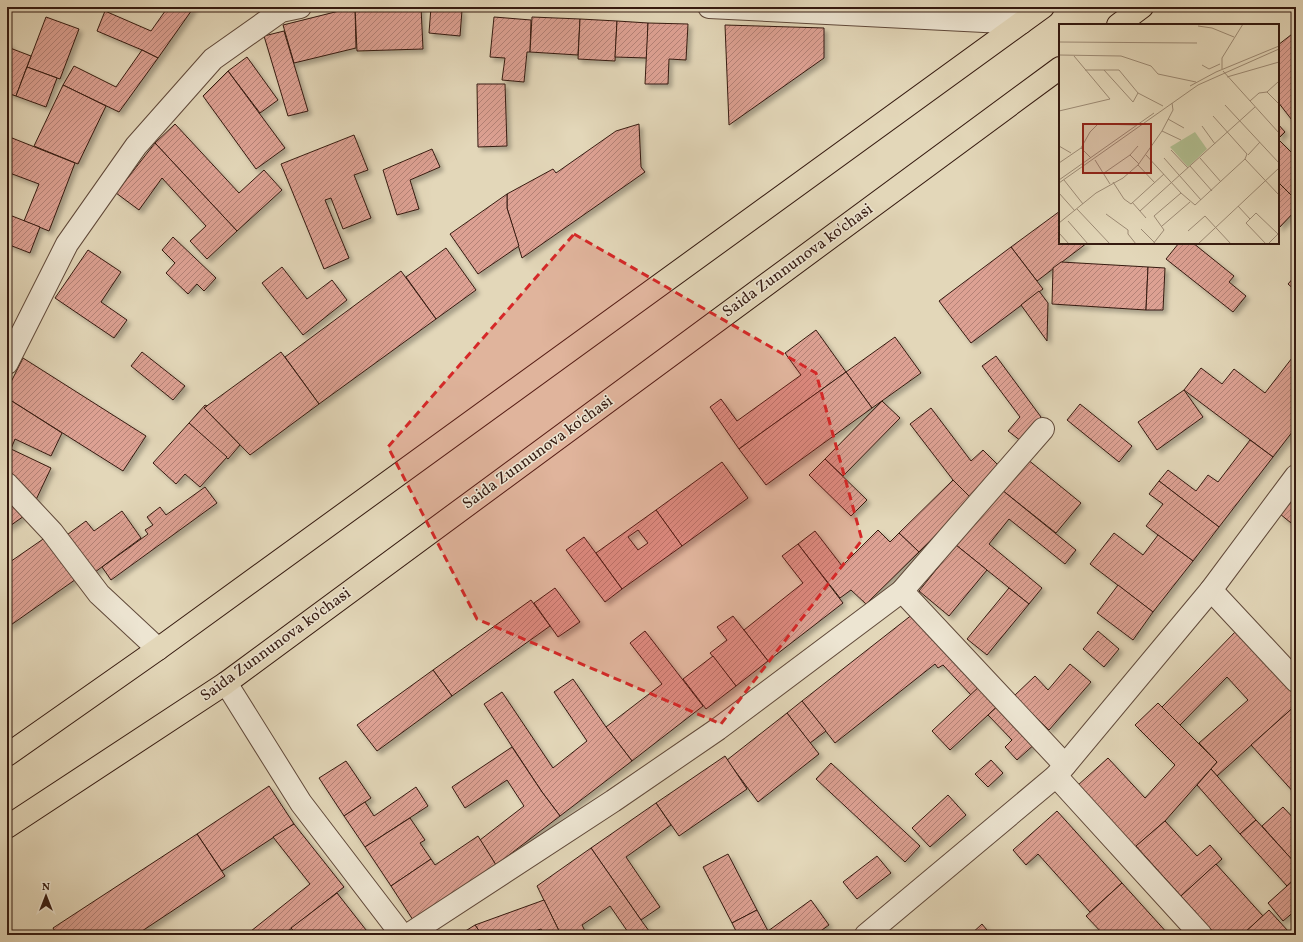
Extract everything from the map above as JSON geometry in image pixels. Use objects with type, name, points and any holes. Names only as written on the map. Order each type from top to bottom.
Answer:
[{"type":"main road","points":[[7,755],[158,649],[1043,7]]},
{"type":"main road","points":[[1119,24],[1142,7]]},
{"type":"main road","name":"Saida Zunnunova ko'chasi","points":[[7,827],[226,684],[1059,69]]},
{"type":"street","points":[[7,363],[67,244],[136,146],[213,59],[281,10],[300,7]]},
{"type":"street","points":[[709,7],[1021,23]]},
{"type":"street","points":[[408,935],[614,801],[718,729],[902,591],[1043,429]]},
{"type":"street","points":[[866,935],[1061,771],[1211,590],[1296,476]]},
{"type":"street","points":[[7,484],[52,532],[99,594],[158,649]]},
{"type":"street","points":[[1211,590],[1296,681]]},
{"type":"street","points":[[902,591],[1061,771],[1200,935]]},
{"type":"street","points":[[226,684],[301,803],[402,935]]},
{"type":"highlighted area","points":[[574,234],[816,373],[862,540],[721,724],[477,619],[388,447]]},
{"type":"building","points":[[168,7],[194,7],[158,58],[97,31],[105,11],[151,31]]},
{"type":"building","points":[[355,7],[356,48],[294,63],[283,25]]},
{"type":"building","points":[[355,7],[421,7],[423,49],[357,51]]},
{"type":"building","points":[[431,7],[462,10],[460,36],[429,33]]},
{"type":"building","points":[[46,17],[79,29],[60,79],[27,67]]},
{"type":"building","points":[[494,17],[531,20],[530,52],[527,52],[524,82],[502,80],[505,58],[490,57]]},
{"type":"building","points":[[532,17],[580,19],[578,55],[530,52]]},
{"type":"building","points":[[580,19],[617,21],[615,61],[578,59]]},
{"type":"building","points":[[617,21],[648,23],[647,58],[615,57]]},
{"type":"building","points":[[648,23],[688,24],[686,60],[669,59],[668,84],[645,84]]},
{"type":"building","points":[[725,25],[824,28],[824,58],[729,125]]},
{"type":"building","points":[[284,31],[308,111],[288,116],[264,36]]},
{"type":"building","points":[[1296,31],[1296,124],[1279,103],[1279,44]]},
{"type":"building","points":[[7,44],[11,45],[10,48],[31,56],[16,96],[7,93]]},
{"type":"building","points":[[142,50],[158,58],[119,112],[63,85],[74,66],[116,87]]},
{"type":"building","points":[[247,57],[278,100],[260,113],[228,71]]},
{"type":"building","points":[[27,67],[57,78],[46,107],[16,96]]},
{"type":"building","points":[[228,71],[285,148],[256,169],[203,96]]},
{"type":"building","points":[[477,84],[505,84],[507,146],[478,147]]},
{"type":"building","points":[[63,85],[106,106],[78,164],[34,146]]},
{"type":"building","points":[[175,124],[239,193],[264,170],[282,190],[237,231],[155,143]]},
{"type":"building","points":[[639,124],[641,167],[645,172],[522,258],[507,208],[507,194],[553,169],[556,173],[616,131]]},
{"type":"building","points":[[1279,125],[1285,132],[1279,138]]},
{"type":"building","points":[[354,135],[368,170],[354,175],[371,218],[343,229],[331,198],[325,200],[349,258],[324,269],[281,164]]},
{"type":"building","points":[[7,136],[75,163],[49,231],[24,221],[39,184],[7,172]]},
{"type":"building","points":[[1279,140],[1296,157],[1296,200],[1279,183]]},
{"type":"building","points":[[155,143],[237,231],[207,259],[190,241],[206,226],[162,178],[139,210],[116,193]]},
{"type":"building","points":[[432,149],[440,167],[410,180],[419,209],[397,215],[383,170]]},
{"type":"building","points":[[1279,183],[1296,200],[1296,210],[1279,228]]},
{"type":"building","points":[[507,194],[507,208],[519,246],[478,274],[450,234]]},
{"type":"building","points":[[1059,212],[1059,244],[1086,244],[1037,281],[1011,247]]},
{"type":"building","points":[[7,214],[40,227],[30,253],[7,244]]},
{"type":"building","points":[[173,237],[216,278],[204,291],[197,284],[188,294],[166,273],[175,263],[162,250]]},
{"type":"building","points":[[1178,244],[1194,244],[1234,276],[1229,282],[1246,296],[1233,312],[1166,259]]},
{"type":"building","points":[[1011,247],[1043,289],[971,343],[939,301]]},
{"type":"building","points":[[446,248],[476,290],[436,319],[406,277]]},
{"type":"building","points":[[88,250],[121,272],[101,302],[127,320],[114,338],[55,298]]},
{"type":"building","points":[[1061,262],[1148,267],[1146,310],[1052,304],[1053,268]]},
{"type":"building","points":[[282,267],[307,299],[332,280],[347,300],[303,335],[262,283]]},
{"type":"building","points":[[1148,267],[1165,268],[1163,310],[1146,310]]},
{"type":"building","points":[[401,271],[436,319],[319,404],[285,357]]},
{"type":"building","points":[[1296,275],[1296,291],[1288,284]]},
{"type":"building","points":[[1039,291],[1048,303],[1047,341],[1021,305]]},
{"type":"building","points":[[816,330],[846,372],[739,449],[710,407],[721,399],[737,421],[801,375],[785,353]]},
{"type":"building","points":[[895,337],[921,373],[872,408],[846,372]]},
{"type":"building","points":[[142,352],[185,386],[173,400],[131,366]]},
{"type":"building","points":[[281,352],[319,404],[250,455],[204,408]]},
{"type":"building","points":[[996,356],[1041,417],[1021,441],[1008,431],[1020,417],[982,366]]},
{"type":"building","points":[[23,358],[146,436],[123,471],[7,398],[7,390]]},
{"type":"building","points":[[1292,358],[1296,361],[1296,427],[1273,457],[1184,390],[1201,368],[1222,384],[1234,369],[1265,393]]},
{"type":"building","points":[[846,372],[872,408],[766,485],[739,449]]},
{"type":"building","points":[[1184,390],[1203,417],[1157,450],[1138,422]]},
{"type":"building","points":[[7,398],[62,433],[51,456],[15,439],[11,449],[51,468],[34,504],[7,479]]},
{"type":"building","points":[[882,401],[900,418],[843,476],[825,459]]},
{"type":"building","points":[[1080,404],[1132,446],[1119,462],[1067,420]]},
{"type":"building","points":[[205,405],[207,406],[204,408],[240,445],[228,459],[189,423]]},
{"type":"building","points":[[931,408],[971,461],[983,450],[1002,469],[972,499],[953,480],[910,424]]},
{"type":"building","points":[[189,423],[227,457],[200,487],[185,474],[176,484],[153,463]]},
{"type":"building","points":[[1250,440],[1273,457],[1219,527],[1159,481],[1168,470],[1196,491],[1208,475],[1218,482]]},
{"type":"building","points":[[825,459],[867,500],[851,516],[809,475]]},
{"type":"building","points":[[1027,459],[1081,503],[1056,533],[1002,490]]},
{"type":"building","points":[[722,462],[748,498],[682,546],[656,510]]},
{"type":"building","points":[[953,480],[972,499],[919,552],[899,533]]},
{"type":"building","points":[[1159,481],[1219,527],[1193,561],[1146,526],[1163,504],[1149,494]]},
{"type":"building","points":[[205,487],[217,503],[111,580],[102,567],[148,534],[145,530],[153,525],[147,517],[160,507],[166,515]]},
{"type":"building","points":[[1002,490],[1076,550],[1065,564],[1009,519],[989,544],[1042,588],[1029,604],[956,545]]},
{"type":"building","points":[[7,493],[24,516],[7,528]]},
{"type":"building","points":[[1296,494],[1296,527],[1280,514]]},
{"type":"building","points":[[656,510],[682,546],[622,589],[596,553]],"holes":[[[638,530],[648,543],[638,550],[628,537]]]},
{"type":"building","points":[[122,511],[141,538],[91,575],[64,537],[86,521],[94,531]]},
{"type":"building","points":[[878,530],[890,542],[899,533],[919,552],[866,604],[851,590],[840,598],[798,544],[815,531],[842,566]]},
{"type":"building","points":[[1114,533],[1143,555],[1158,535],[1193,561],[1153,612],[1090,564]]},
{"type":"building","points":[[49,535],[79,577],[8,627],[7,564]]},
{"type":"building","points":[[584,537],[622,589],[605,602],[566,550]]},
{"type":"building","points":[[798,544],[843,603],[768,661],[744,630],[803,583],[782,556]]},
{"type":"building","points":[[956,545],[987,570],[949,616],[919,591]]},
{"type":"building","points":[[1118,585],[1153,612],[1133,640],[1097,613]]},
{"type":"building","points":[[555,588],[580,622],[558,637],[534,603]]},
{"type":"building","points":[[1009,588],[1029,604],[987,655],[967,639]]},
{"type":"building","points":[[531,600],[550,626],[452,696],[433,670]]},
{"type":"building","points":[[913,614],[983,683],[971,695],[943,665],[938,668],[935,664],[835,743],[802,701]]},
{"type":"building","points":[[733,616],[768,661],[736,686],[710,653],[727,640],[717,627]]},
{"type":"building","points":[[1237,630],[1296,696],[1296,705],[1217,776],[1211,769],[1217,762],[1199,743],[1248,700],[1227,677],[1180,725],[1162,707]]},
{"type":"building","points":[[645,631],[703,706],[632,761],[606,727],[662,684],[630,643]]},
{"type":"building","points":[[1098,631],[1119,649],[1104,667],[1083,649]]},
{"type":"building","points":[[713,656],[736,686],[706,709],[683,679]]},
{"type":"building","points":[[1070,664],[1091,682],[1049,730],[1014,696],[1035,676],[1048,690]]},
{"type":"building","points":[[433,670],[452,696],[377,751],[357,725]]},
{"type":"building","points":[[573,679],[606,727],[632,761],[560,816],[542,792],[484,704],[502,692],[553,768],[587,741],[554,692]]},
{"type":"building","points":[[983,683],[1001,703],[950,750],[932,731]]},
{"type":"building","points":[[802,701],[826,731],[810,743],[787,713]]},
{"type":"building","points":[[1001,703],[1037,742],[1017,760],[1005,747],[1012,740],[988,715]]},
{"type":"building","points":[[1158,703],[1217,762],[1165,821],[1133,849],[1077,786],[1108,758],[1145,798],[1175,765],[1135,725]]},
{"type":"building","points":[[1296,705],[1296,795],[1251,745]]},
{"type":"building","points":[[787,713],[819,754],[758,802],[727,760]]},
{"type":"building","points":[[512,747],[560,816],[496,865],[480,840],[524,806],[507,780],[465,808],[452,787]]},
{"type":"building","points":[[725,756],[747,789],[679,836],[656,803]]},
{"type":"building","points":[[991,760],[1003,773],[988,787],[975,774]]},
{"type":"building","points":[[346,761],[371,798],[344,816],[319,778]]},
{"type":"building","points":[[831,763],[920,846],[905,862],[816,779]]},
{"type":"building","points":[[1211,769],[1256,820],[1240,834],[1197,785]]},
{"type":"building","points":[[269,786],[294,824],[222,871],[197,834]]},
{"type":"building","points":[[416,787],[428,806],[365,847],[344,816],[365,802],[374,816]]},
{"type":"building","points":[[948,795],[966,815],[930,847],[912,828]]},
{"type":"building","points":[[656,803],[671,825],[626,857],[660,907],[641,920],[591,848]]},
{"type":"building","points":[[1283,807],[1296,821],[1296,858],[1293,861],[1262,826]]},
{"type":"building","points":[[1057,811],[1122,883],[1090,912],[1038,854],[1026,865],[1013,850]]},
{"type":"building","points":[[410,818],[425,840],[420,843],[431,859],[391,886],[365,847]]},
{"type":"building","points":[[1256,820],[1296,864],[1296,878],[1287,886],[1240,834]]},
{"type":"building","points":[[1165,821],[1197,856],[1210,845],[1222,859],[1181,896],[1136,846]]},
{"type":"building","points":[[294,824],[344,887],[283,935],[246,935],[310,884],[273,837]]},
{"type":"building","points":[[197,834],[225,876],[136,935],[57,935],[53,928]]},
{"type":"building","points":[[478,836],[496,865],[413,920],[391,886],[431,859],[435,865]]},
{"type":"building","points":[[591,848],[652,935],[630,935],[610,906],[582,925],[587,935],[561,935],[537,886]]},
{"type":"building","points":[[728,854],[757,910],[732,923],[703,867]]},
{"type":"building","points":[[877,856],[891,873],[857,899],[843,882]]},
{"type":"building","points":[[1216,864],[1263,916],[1242,935],[1216,935],[1181,896]]},
{"type":"building","points":[[1296,878],[1296,910],[1283,921],[1268,903]]},
{"type":"building","points":[[1122,883],[1169,935],[1104,935],[1086,916]]},
{"type":"building","points":[[337,893],[370,935],[297,935],[291,928]]},
{"type":"building","points":[[544,900],[561,935],[544,935],[541,929],[523,935],[482,935],[475,925]]},
{"type":"building","points":[[811,900],[829,925],[815,935],[738,935],[732,923],[757,910],[768,931]]},
{"type":"building","points":[[1269,910],[1288,931],[1284,935],[1242,935]]},
{"type":"building","points":[[982,924],[991,935],[970,935]]},
{"type":"building","points":[[475,925],[482,935],[459,935]]}]
